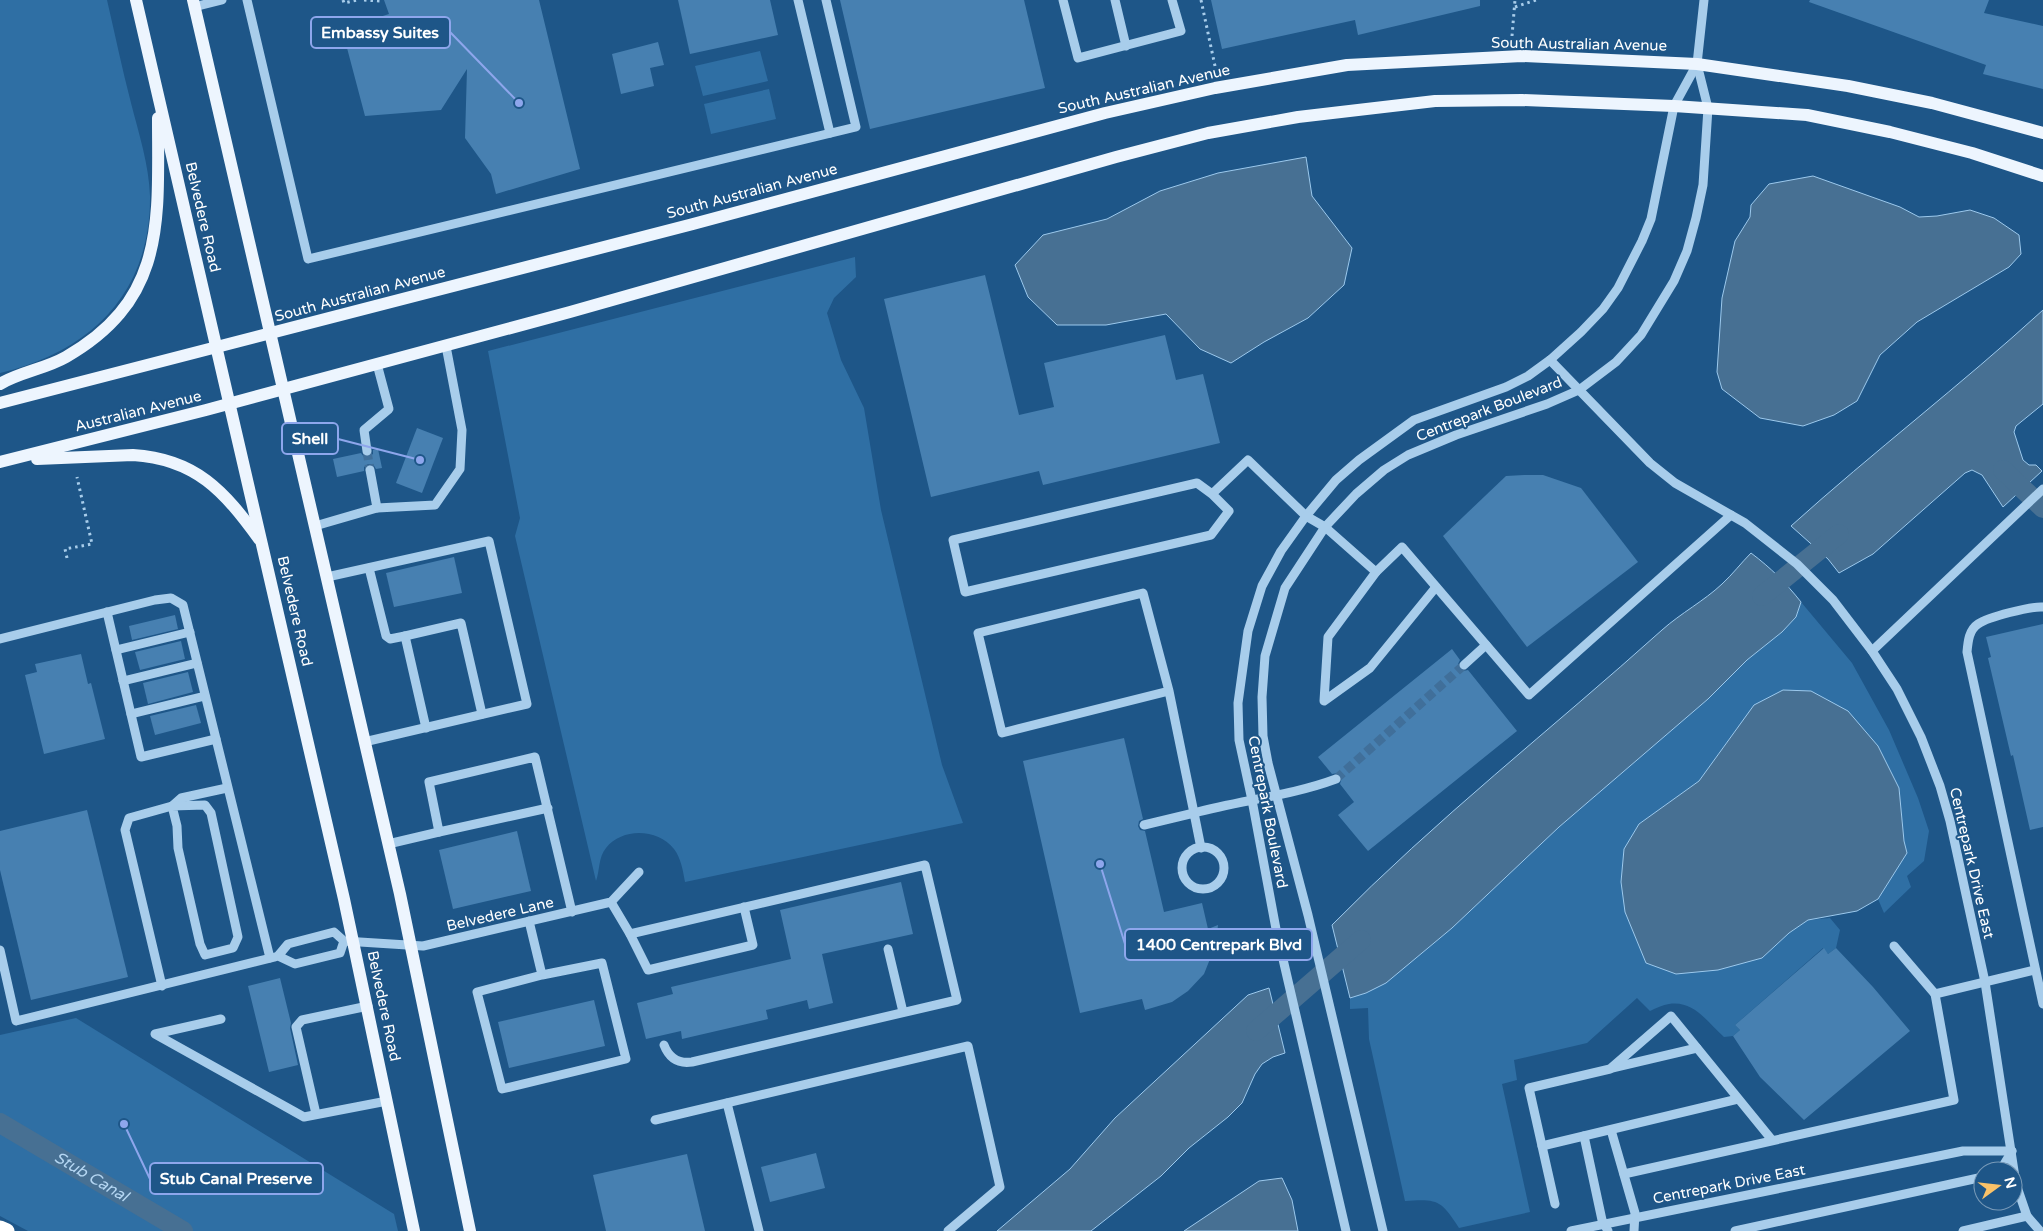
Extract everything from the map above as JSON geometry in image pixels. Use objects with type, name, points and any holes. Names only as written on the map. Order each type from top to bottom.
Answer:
[{"type":"highway","points":[[0,1228],[7,1231]]},
{"type":"main road","name":"Belvedere Road","points":[[136,0],[262,544],[349,941],[368,1006],[414,1231]]},
{"type":"main road","points":[[194,3],[411,945],[470,1231]]},
{"type":"main road","name":"South Australian Avenue","points":[[270,334],[693,224],[1105,113],[1215,88],[1346,66],[1522,56],[1697,64],[1848,86],[1932,103],[2043,133]]},
{"type":"main road","points":[[0,384],[10,378],[52,365],[91,341],[115,318],[135,292],[149,260],[156,227],[158,96]]},
{"type":"main road","points":[[283,389],[597,305],[1116,157],[1208,133],[1298,117],[1435,101],[1522,100],[1674,106],[1807,115],[1890,132],[1972,153],[2043,176]]},
{"type":"main road","points":[[0,403],[270,334]]},
{"type":"main road","name":"Australian Avenue","points":[[4,461],[283,389]]},
{"type":"main road","points":[[4,461],[133,455],[147,456],[171,462],[193,471],[214,485],[236,508],[262,544]]},
{"type":"street","points":[[194,3],[222,0]]},
{"type":"street","points":[[247,0],[308,259],[856,127],[826,0]]},
{"type":"street","points":[[798,0],[830,133]]},
{"type":"street","points":[[1063,0],[1078,58],[1181,31],[1172,0]]},
{"type":"street","points":[[1115,0],[1126,46]]},
{"type":"street","points":[[1697,64],[1704,0]]},
{"type":"street","name":"Centrepark Boulevard","points":[[1346,1231],[1276,930],[1252,800],[1238,740],[1238,703],[1248,631],[1262,586],[1281,552],[1306,516],[1336,480],[1359,460],[1414,420],[1506,387],[1528,376],[1550,360],[1581,332],[1602,309],[1632,264],[1651,219],[1674,106],[1697,64]]},
{"type":"street","name":"Centrepark Boulevard","points":[[1383,1231],[1308,915],[1276,796],[1263,736],[1262,697],[1265,656],[1285,588],[1325,527],[1356,494],[1384,470],[1408,454],[1456,435],[1547,404],[1579,390],[1616,362],[1640,335],[1674,281],[1687,251],[1696,218],[1702,185],[1708,108],[1697,64]]},
{"type":"street","points":[[315,526],[377,508],[435,505],[460,469],[462,430],[446,346]]},
{"type":"street","name":"Centrepark Drive East","points":[[1550,360],[1650,463],[1675,482],[1745,523],[1797,564],[1833,600],[1872,651],[1896,689],[1921,737],[1940,786],[1950,820],[1985,982],[2012,1151],[1963,1151],[1635,1217],[1606,1228],[1571,1231]]},
{"type":"street","points":[[367,451],[364,430],[389,409],[377,364]]},
{"type":"street","points":[[1212,494],[1248,460],[1306,516],[1325,527],[1376,572]]},
{"type":"street","points":[[370,470],[377,508]]},
{"type":"street","points":[[1198,483],[1212,494],[1229,512],[1212,535],[965,592],[953,540],[1198,483]]},
{"type":"street","points":[[1872,651],[2043,489]]},
{"type":"street","points":[[1436,587],[1370,668],[1324,701],[1328,637],[1376,572],[1402,548],[1436,587],[1529,695],[1731,515]]},
{"type":"street","points":[[327,577],[489,540],[527,704],[364,742]]},
{"type":"street","points":[[369,568],[386,636],[390,639],[461,622],[482,714]]},
{"type":"street","points":[[1169,691],[1002,733],[978,634],[1143,593],[1169,691],[1201,848]]},
{"type":"street","points":[[0,638],[171,598],[183,605],[227,788],[274,957]]},
{"type":"street","points":[[2043,607],[1992,617],[1978,624],[1969,636],[1967,652],[2043,1004]]},
{"type":"street","points":[[107,612],[141,757],[216,738]]},
{"type":"street","points":[[116,650],[190,632]]},
{"type":"street","points":[[405,636],[426,728]]},
{"type":"street","points":[[1464,665],[1486,645]]},
{"type":"street","points":[[123,681],[197,663]]},
{"type":"street","points":[[131,714],[205,696]]},
{"type":"street","points":[[439,832],[429,782],[535,757],[572,912]]},
{"type":"street","points":[[1144,825],[1230,803],[1309,789],[1336,779]]},
{"type":"street","points":[[172,806],[181,798],[227,788]]},
{"type":"street","points":[[162,986],[125,830],[129,818],[172,806],[205,805],[210,813],[238,937],[233,948],[205,955],[200,944],[178,848],[177,826],[172,806]]},
{"type":"street","points":[[388,844],[548,808]]},
{"type":"street","points":[[1201,848],[1214,851],[1222,861],[1224,868],[1220,880],[1215,885],[1203,889],[1196,888],[1185,880],[1182,866],[1188,854],[1201,848]]},
{"type":"street","points":[[630,934],[926,864],[957,1000],[685,1063],[672,1058],[666,1052],[664,1045]]},
{"type":"street","points":[[639,872],[611,902],[648,970],[753,945],[744,907]]},
{"type":"street","name":"Belvedere Lane","points":[[274,957],[288,944],[334,932],[349,941],[423,946],[611,902]]},
{"type":"street","points":[[530,922],[542,975]]},
{"type":"street","points":[[0,950],[16,1021],[274,957],[295,964],[340,953],[349,941]]},
{"type":"street","points":[[1624,1174],[1954,1100],[1935,994],[1894,946]]},
{"type":"street","points":[[888,949],[903,1012]]},
{"type":"street","points":[[602,963],[626,1059],[502,1088],[477,992],[542,975],[602,963]]},
{"type":"street","points":[[1935,994],[2036,970]]},
{"type":"street","points":[[316,1114],[296,1027],[302,1020],[368,1006]]},
{"type":"street","points":[[1610,1068],[1671,1016],[1772,1140]]},
{"type":"street","points":[[221,1019],[155,1034],[304,1117],[387,1101]]},
{"type":"street","points":[[655,1120],[968,1046],[1000,1187],[948,1231]]},
{"type":"street","points":[[1555,1204],[1529,1088],[1697,1048]]},
{"type":"street","points":[[1542,1146],[1738,1099]]},
{"type":"street","points":[[727,1103],[759,1231]]},
{"type":"street","points":[[1611,1130],[1635,1217],[1634,1231]]},
{"type":"street","points":[[1584,1136],[1606,1228]]},
{"type":"street","points":[[2006,1161],[2012,1151]]},
{"type":"street","points":[[2012,1151],[2016,1184],[2027,1216],[2040,1231]]},
{"type":"street","points":[[1735,1231],[1973,1180]]},
{"type":"street","points":[[1963,1231],[2027,1216]]},
{"type":"path","points":[[343,0],[344,3],[357,0]]},
{"type":"path","points":[[364,0],[382,1]]},
{"type":"path","points":[[1201,0],[1215,66]]},
{"type":"path","points":[[1512,36],[1516,0]]},
{"type":"path","points":[[1515,7],[1536,0]]},
{"type":"path","points":[[67,558],[65,549],[92,544],[77,477]]},
{"type":"shaded area","points":[[0,0],[107,0],[143,150],[150,196],[148,231],[140,262],[127,289],[109,313],[87,333],[62,350],[32,363],[0,373]]},
{"type":"shaded area","points":[[760,51],[768,81],[703,96],[695,66]]},
{"type":"shaded area","points":[[769,89],[776,119],[711,134],[704,104]]},
{"type":"shaded area","points":[[1306,157],[1312,196],[1352,248],[1344,285],[1308,318],[1231,363],[1200,349],[1166,314],[1106,325],[1057,325],[1028,297],[1015,265],[1043,235],[1107,219],[1160,191],[1218,173]]},
{"type":"shaded area","points":[[1813,176],[1900,207],[1919,217],[1970,210],[1994,218],[2019,235],[2021,254],[2009,267],[1917,322],[1880,355],[1857,401],[1834,415],[1803,426],[1760,418],[1722,389],[1717,372],[1722,298],[1735,241],[1750,217],[1751,205],[1769,184]]},
{"type":"shaded area","points":[[855,257],[856,277],[834,298],[827,313],[841,360],[864,408],[881,510],[942,765],[963,823],[685,882],[678,856],[667,842],[650,834],[631,834],[613,841],[603,852],[596,881],[515,536],[520,518],[488,351]]},
{"type":"shaded area","points":[[2043,310],[2043,404],[2016,426],[2014,432],[2023,460],[2029,465],[2036,465],[2042,471],[2003,507],[1982,475],[1972,470],[1965,473],[1873,554],[1839,573],[1828,559],[1791,526]]},
{"type":"shaded area","points":[[1751,553],[1778,576],[1801,602],[1796,617],[1782,632],[1747,660],[1708,699],[1559,827],[1452,928],[1386,983],[1366,993],[1350,998],[1332,925],[1371,886],[1453,811],[1669,624],[1715,590]]},
{"type":"shaded area","points":[[1801,602],[1852,663],[1889,730],[1918,798],[1929,831],[1924,861],[1907,876],[1911,887],[1884,913],[1878,899],[1907,853],[1904,841],[1899,788],[1878,746],[1737,728],[1699,781],[1639,824],[1762,958],[1789,933],[1808,920],[1830,918],[1840,930],[1836,948],[1828,954],[1823,948],[1735,1025],[1740,1030],[1733,1036],[1724,1037],[1700,1013],[1686,1005],[1669,1004],[1650,1011],[1637,998],[1587,1043],[1514,1060],[1517,1080],[1502,1084],[1530,1212],[1459,1228],[1448,1212],[1438,1203],[1425,1200],[1405,1201],[1369,1039],[1368,1008],[1350,1009],[1350,998],[1366,993],[1412,961],[1452,928],[1559,827],[1708,699],[1747,660],[1782,632],[1796,617]]},
{"type":"shaded area","points":[[1783,690],[1811,691],[1848,711],[1878,746],[1899,788],[1904,841],[1907,853],[1878,899],[1857,911],[1808,920],[1789,933],[1762,958],[1718,970],[1676,974],[1646,963],[1625,912],[1621,882],[1624,849],[1639,824],[1699,781],[1754,705]]},
{"type":"shaded area","points":[[1269,988],[1285,1053],[1273,1057],[1262,1064],[1255,1074],[1242,1103],[1228,1117],[1189,1148],[1161,1176],[1091,1231],[997,1231],[1070,1169],[1115,1118],[1248,995]]},
{"type":"shaded area","points":[[76,1018],[394,1214],[398,1231],[28,1231],[0,1216],[0,1035]]},
{"type":"shaded area","points":[[1282,1178],[1292,1200],[1298,1231],[1184,1231],[1259,1181]]},
{"type":"building","points":[[384,0],[539,0],[580,169],[496,194],[491,174],[465,138],[467,69],[441,110],[365,116],[342,29],[389,14]]},
{"type":"building","points":[[678,0],[770,0],[778,35],[690,54]]},
{"type":"building","points":[[840,0],[1024,0],[1045,88],[870,129]]},
{"type":"building","points":[[1211,0],[1480,0],[1480,6],[1358,35],[1355,20],[1222,49]]},
{"type":"building","points":[[1810,0],[1989,0],[1984,13],[2043,26],[2043,89],[1983,74],[1986,65],[1809,2]]},
{"type":"building","points":[[658,42],[664,65],[650,68],[654,86],[621,94],[612,54]]},
{"type":"building","points":[[985,275],[1019,415],[1054,407],[1044,363],[1165,335],[1176,380],[1203,374],[1220,443],[1043,485],[1039,471],[931,497],[884,299]]},
{"type":"building","points":[[417,428],[443,438],[422,493],[396,483]]},
{"type":"building","points":[[378,449],[382,468],[376,469],[373,464],[368,464],[364,467],[364,471],[337,477],[333,459],[361,453],[364,457],[368,457],[373,454],[373,450]]},
{"type":"building","points":[[1543,475],[1581,488],[1638,562],[1527,647],[1443,536],[1506,476]]},
{"type":"building","points":[[454,557],[462,593],[394,607],[386,573]]},
{"type":"building","points":[[175,615],[178,629],[132,640],[129,626]]},
{"type":"building","points":[[2043,624],[2043,827],[2030,830],[1988,658],[1991,657],[1986,637]]},
{"type":"building","points":[[181,641],[185,659],[140,670],[135,652]]},
{"type":"building","points":[[1452,649],[1460,660],[1458,664],[1459,669],[1463,671],[1468,670],[1517,731],[1368,851],[1338,815],[1354,802],[1340,784],[1342,777],[1338,773],[1332,774],[1318,757]]},
{"type":"building","points":[[81,654],[88,684],[91,683],[105,739],[44,754],[25,675],[37,672],[35,664]]},
{"type":"building","points":[[188,672],[193,692],[148,704],[143,683]]},
{"type":"building","points":[[196,705],[201,723],[155,735],[150,716]]},
{"type":"building","points":[[1124,738],[1143,819],[1139,821],[1138,826],[1140,830],[1145,831],[1164,912],[1202,903],[1208,929],[1218,925],[1216,944],[1204,974],[1188,991],[1172,1002],[1145,1010],[1142,999],[1080,1013],[1023,761]]},
{"type":"building","points":[[87,810],[128,977],[31,1000],[0,870],[0,831]]},
{"type":"building","points":[[517,831],[531,891],[453,909],[439,850]]},
{"type":"building","points":[[901,882],[913,934],[822,954],[833,1003],[809,1009],[807,1000],[766,1010],[768,1019],[682,1039],[681,1031],[646,1039],[637,1003],[673,994],[671,987],[791,959],[780,910]]},
{"type":"building","points":[[1824,948],[1828,954],[1836,948],[1873,987],[1910,1031],[1804,1120],[1760,1077],[1733,1036],[1740,1030],[1735,1025]]},
{"type":"building","points":[[280,978],[291,1023],[290,1028],[298,1065],[269,1072],[248,986]]},
{"type":"building","points":[[594,1000],[605,1046],[509,1068],[498,1022]]},
{"type":"building","points":[[816,1153],[825,1188],[770,1202],[761,1167]]},
{"type":"building","points":[[687,1154],[705,1231],[606,1231],[593,1175]]},
{"type":"waterway","points":[[2003,470],[2043,508]]},
{"type":"waterway","points":[[1762,596],[1839,534]]},
{"type":"waterway","points":[[1256,1031],[1361,940]]},
{"type":"waterway","name":"Stub Canal","points":[[0,1123],[183,1231]]},
{"type":"tunnel","points":[[367,451],[370,470]]},
{"type":"tunnel","points":[[1336,779],[1464,665]]},
{"type":"place","name":"Embassy Suites","points":[[519,103]]},
{"type":"place","name":"Shell","points":[[420,460]]},
{"type":"place","name":"1400 Centrepark Blvd","points":[[1100,864]]},
{"type":"place","name":"Stub Canal Preserve","points":[[124,1124]]}]
